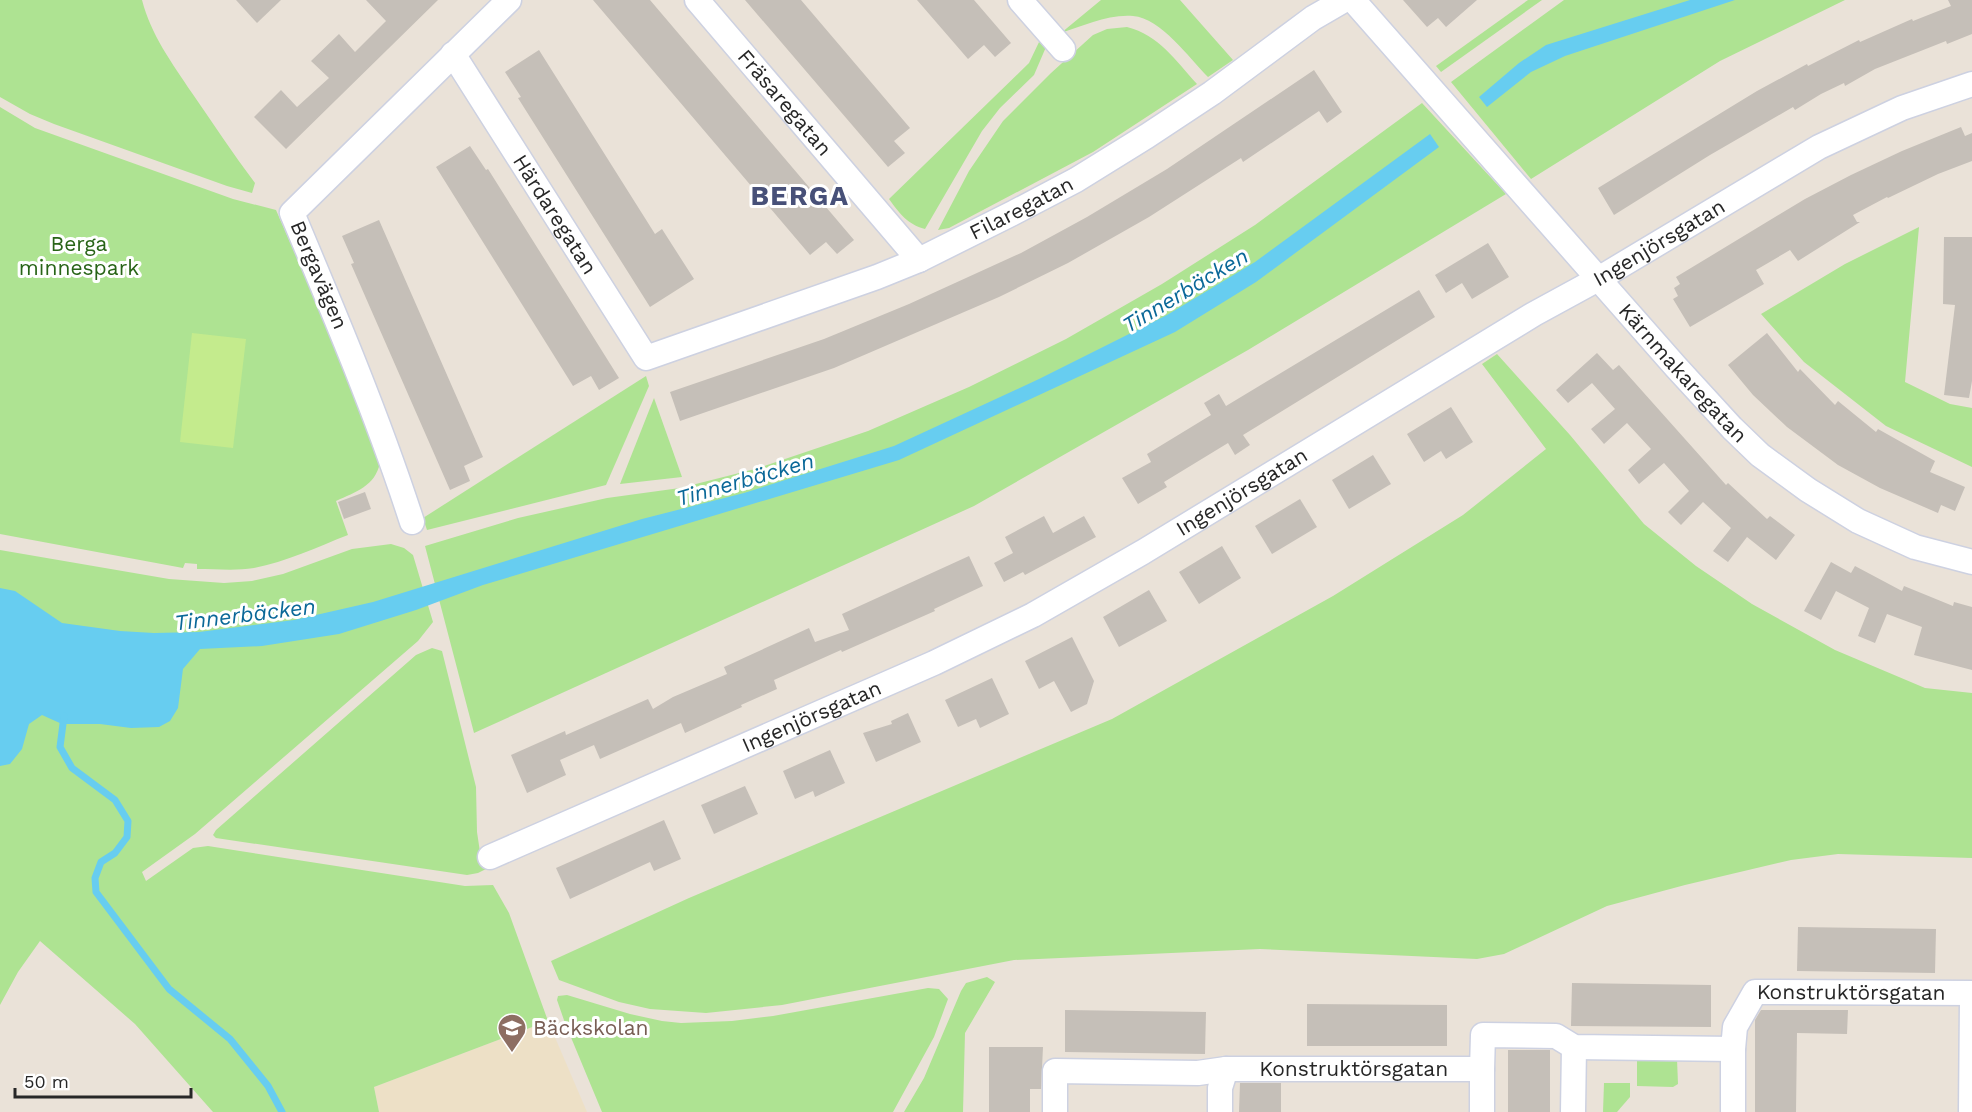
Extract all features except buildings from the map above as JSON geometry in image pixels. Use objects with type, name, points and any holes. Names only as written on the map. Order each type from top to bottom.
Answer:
[{"type":"street","name":"Bergavägen","points":[[412,522],[348,345],[292,213],[509,0]]},
{"type":"street","name":"Fräsaregatan","points":[[697,0],[919,260]]},
{"type":"street","points":[[1020,0],[1063,49]]},
{"type":"street","name":"Filaregatan","points":[[665,351],[866,281],[919,260],[1076,180],[1212,93],[1313,18],[1344,0]]},
{"type":"street","name":"Kärnmakaregatan","points":[[1353,0],[1732,428],[1760,455],[1831,506],[1886,535],[1916,547],[1972,562]]},
{"type":"street","name":"Härdaregatan","points":[[453,54],[646,358],[665,351]]},
{"type":"street","name":"Ingenjörsgatan","points":[[490,857],[934,663],[1033,615],[1143,552],[1534,314],[1600,278],[1819,147],[1902,108],[1972,84]]},
{"type":"street","name":"Konstruktörsgatan","points":[[1733,1112],[1735,1027],[1755,992],[1972,993]]},
{"type":"street","name":"Konstruktörsgatan","points":[[1971,1112],[1972,1001]]},
{"type":"street","points":[[1482,1112],[1483,1035],[1556,1036],[1574,1047],[1733,1049]]},
{"type":"street","points":[[1573,1112],[1574,1047]]},
{"type":"street","points":[[1220,1112],[1220,1088],[1226,1069]]},
{"type":"street","name":"Konstruktörsgatan","points":[[1055,1112],[1055,1071],[1198,1073],[1226,1069],[1482,1069]]},
{"type":"shaded area","name":"Bäckskolan","points":[[548,1021],[587,1112],[379,1112],[374,1087]]},
{"type":"green space","points":[[0,0],[142,0],[151,25],[170,60],[255,183],[252,193],[54,124],[0,97]]},
{"type":"green space","points":[[1101,0],[1180,0],[1233,60],[1208,77],[1164,31],[1143,18],[1133,16],[1105,19],[1061,33]]},
{"type":"green space","points":[[1528,0],[1542,0],[1441,72],[1436,66]]},
{"type":"green space","points":[[1564,0],[1845,0],[1720,61],[1531,179],[1451,82]]},
{"type":"green space","points":[[1127,27],[1157,42],[1197,84],[1093,152],[949,228],[938,230],[969,171],[1003,121],[1093,35],[1107,29]]},
{"type":"green space","points":[[1040,40],[1046,47],[1034,75],[1000,108],[982,131],[925,229],[909,221],[900,214],[889,199],[1029,63]]},
{"type":"green space","points":[[1422,103],[1506,194],[1248,350],[974,506],[474,733],[425,546],[518,518],[607,498],[680,488],[755,469],[868,431],[969,387],[1066,339],[1162,284],[1255,225]]},
{"type":"green space","name":"Berga minnespark","points":[[0,107],[35,128],[233,199],[276,210],[338,352],[380,463],[369,483],[336,501],[348,535],[278,562],[254,568],[226,570],[197,569],[197,564],[185,563],[183,568],[0,534]]},
{"type":"green space","points":[[1919,227],[1905,382],[1950,404],[1972,408],[1972,467],[1886,426],[1804,362],[1761,314],[1845,264]]},
{"type":"green space","points":[[192,333],[246,339],[233,448],[180,442]]},
{"type":"green space","points":[[1497,354],[1570,435],[1644,524],[1696,566],[1752,604],[1835,650],[1925,688],[1972,693],[1972,858],[1838,854],[1791,860],[1607,906],[1504,954],[1477,959],[1260,949],[1014,960],[782,1005],[706,1013],[650,1009],[619,1002],[559,980],[551,961],[689,898],[1112,719],[1333,596],[1463,515],[1546,449],[1482,364]]},
{"type":"green space","points":[[646,376],[649,386],[606,485],[427,530],[423,518]]},
{"type":"green space","points":[[654,398],[682,477],[620,484]]},
{"type":"green space","points":[[391,544],[404,548],[413,555],[433,622],[418,641],[195,834],[142,872],[146,881],[193,848],[208,846],[465,886],[493,885],[509,913],[548,1021],[374,1087],[379,1112],[213,1112],[135,1024],[40,941],[18,972],[0,1005],[0,550],[169,579],[224,583],[252,581],[283,574],[352,549]]},
{"type":"green space","points":[[432,648],[442,651],[476,787],[477,832],[480,852],[486,869],[467,875],[216,838],[213,835],[416,655]]},
{"type":"green space","points":[[987,977],[995,982],[965,1033],[963,1112],[904,1112],[924,1078],[961,991],[966,983]]},
{"type":"green space","points":[[928,988],[939,989],[948,999],[934,1037],[893,1112],[602,1112],[557,1000],[558,996],[567,995],[630,1014],[681,1023],[732,1021],[773,1016]]},
{"type":"green space","points":[[1637,1059],[1677,1059],[1678,1084],[1673,1087],[1637,1086]]},
{"type":"green space","points":[[1604,1083],[1630,1083],[1630,1097],[1617,1112],[1603,1112]]},
{"type":"water","points":[[1690,0],[1735,0],[1565,56],[1531,72],[1487,107],[1479,97],[1519,63],[1546,45]]},
{"type":"water","points":[[1430,134],[1439,147],[1256,282],[1175,332],[899,460],[483,585],[416,610],[339,634],[262,646],[200,649],[183,669],[178,708],[170,721],[159,727],[131,728],[100,724],[62,724],[42,715],[29,724],[22,749],[10,764],[0,766],[0,588],[15,591],[62,623],[120,631],[199,632],[294,620],[373,602],[642,519],[744,493],[894,446],[1039,379],[1167,315],[1255,262]]},
{"type":"waterway","points":[[64,716],[60,747],[72,768],[115,800],[128,821],[127,837],[115,853],[101,862],[95,878],[96,892],[169,989],[230,1039],[268,1086],[282,1112]]},
{"type":"place","name":"Bäckskolan","points":[[512,1054]]},
{"type":"district","name":"BERGA","points":[[800,196]]},
{"type":"water label","name":"Tinnerbäcken","points":[[1185,290]]},
{"type":"water label","name":"Tinnerbäcken","points":[[745,479]]},
{"type":"water label","name":"Tinnerbäcken","points":[[245,614]]}]
